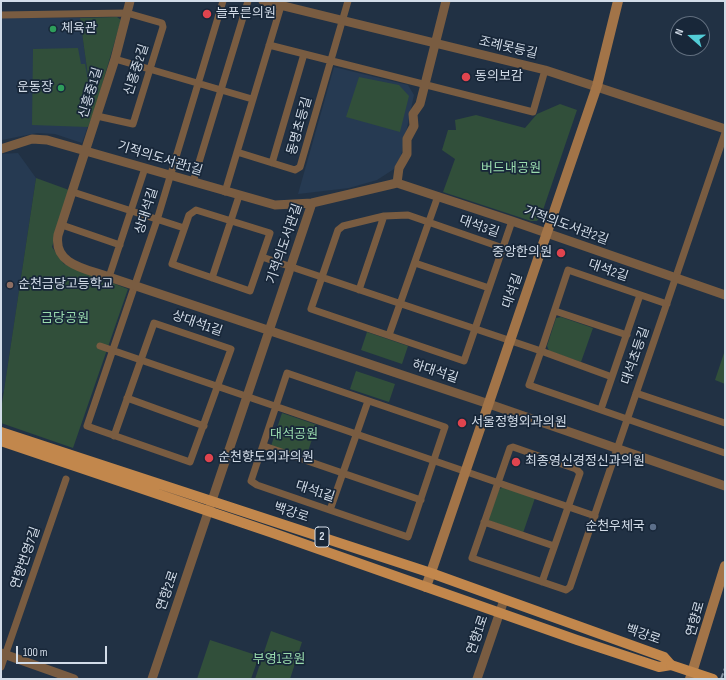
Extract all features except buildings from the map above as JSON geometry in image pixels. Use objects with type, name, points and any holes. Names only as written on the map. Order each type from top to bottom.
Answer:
[{"type":"main road","name":"대석길","points":[[426,587],[597,86],[618,1]]},
{"type":"main road","name":"백강로","points":[[1,432],[431,573],[664,657],[671,665]]},
{"type":"main road","name":"백강로","points":[[1,441],[210,511],[499,613],[659,667],[671,665]]},
{"type":"main road","name":"연향로","points":[[690,679],[725,566]]},
{"type":"main road","name":"2","points":[[671,665],[713,679]]},
{"type":"street","name":"신흥중1길","points":[[130,1],[115,59],[58,235],[58,248],[66,260],[136,286]]},
{"type":"street","name":"상대석길","points":[[114,436],[87,426],[136,286],[223,1]]},
{"type":"street","points":[[193,182],[248,1]]},
{"type":"street","name":"조례못등길","points":[[263,1],[343,22],[544,70],[597,86],[725,129]]},
{"type":"street","name":"동명초등길","points":[[236,152],[295,170],[300,168],[348,1]]},
{"type":"street","points":[[397,183],[399,168],[407,154],[407,139],[414,126],[413,114],[420,104],[444,1]]},
{"type":"street","points":[[225,192],[280,6]]},
{"type":"street","points":[[1,15],[127,13]]},
{"type":"street","name":"신흥중2길","points":[[97,116],[133,124],[150,69],[163,24],[161,22],[127,13]]},
{"type":"street","points":[[269,45],[425,83],[533,112],[544,70]]},
{"type":"street","name":"동명초등길","points":[[272,163],[304,54]]},
{"type":"street","points":[[115,59],[252,99]]},
{"type":"street","name":"대석초등길","points":[[542,582],[566,590],[570,587],[725,133]]},
{"type":"street","name":"기적의도서관1길","points":[[1,149],[26,140],[39,139],[86,150],[225,192],[275,205],[312,203]]},
{"type":"street","points":[[109,277],[145,168]]},
{"type":"street","name":"기적의도서관2길","points":[[397,183],[512,220],[725,295]]},
{"type":"street","name":"기적의도서관길","points":[[210,511],[312,203],[397,183]]},
{"type":"street","points":[[73,192],[184,228]]},
{"type":"street","points":[[212,278],[239,196]]},
{"type":"street","points":[[389,335],[438,196]]},
{"type":"street","points":[[196,210],[231,220],[270,233],[250,291],[172,264],[184,228],[190,215],[196,210]]},
{"type":"street","name":"대석3길","points":[[408,215],[429,222],[503,248],[464,361],[310,309],[340,227],[384,216],[408,215]]},
{"type":"street","points":[[359,290],[384,216]]},
{"type":"street","points":[[503,248],[512,220]]},
{"type":"street","points":[[62,225],[120,245]]},
{"type":"street","points":[[262,257],[476,328],[612,377]]},
{"type":"street","points":[[415,263],[489,288]]},
{"type":"street","name":"대석2길","points":[[601,409],[640,295],[568,270],[529,385],[725,453]]},
{"type":"street","name":"하대석길","points":[[136,286],[489,404],[725,486]]},
{"type":"street","points":[[640,295],[667,304]]},
{"type":"street","points":[[555,311],[627,335]]},
{"type":"street","name":"상대석1길","points":[[154,323],[231,349],[219,387],[190,462],[114,436],[154,323]]},
{"type":"street","points":[[100,346],[356,434],[466,470],[595,516]]},
{"type":"street","name":"대석1길","points":[[264,446],[421,500],[408,537],[257,486],[252,481],[288,374],[445,428],[434,460]]},
{"type":"street","points":[[636,393],[725,423]]},
{"type":"street","points":[[127,398],[204,426]]},
{"type":"street","name":"대석1길","points":[[342,473],[368,401]]},
{"type":"street","points":[[513,447],[576,469],[580,473],[568,506],[542,582],[472,558],[510,448],[513,447]]},
{"type":"street","points":[[421,500],[434,460]]},
{"type":"street","points":[[330,510],[342,473]]},
{"type":"street","name":"연향번영7길","points":[[1,667],[3,654],[66,479]]},
{"type":"street","name":"연향2로","points":[[152,679],[210,511]]},
{"type":"street","points":[[484,522],[554,546]]},
{"type":"street","name":"연향1로","points":[[477,679],[504,600]]},
{"type":"street","points":[[3,654],[74,679]]},
{"type":"shaded area","points":[[1,18],[80,18],[93,112],[82,143],[55,134],[37,133],[2,140]]},
{"type":"shaded area","points":[[334,67],[408,85],[414,95],[401,156],[394,169],[377,180],[349,188],[298,194]]},
{"type":"shaded area","name":"순천금당고등학교","points":[[18,153],[36,178],[4,391],[1,395],[1,154]]},
{"type":"green space","name":"운동장","points":[[117,17],[121,20],[95,109],[88,127],[32,125],[33,49],[78,48],[81,64],[85,64],[90,91],[80,18]]},
{"type":"green space","points":[[359,77],[399,85],[409,96],[400,132],[346,117]]},
{"type":"green space","name":"버드내공원","points":[[560,104],[577,110],[541,216],[537,221],[531,221],[443,192],[455,159],[442,150],[448,130],[456,130],[455,120],[476,115],[525,128],[537,114]]},
{"type":"green space","name":"금당공원","points":[[36,178],[69,190],[52,247],[64,264],[128,289],[73,448],[1,423],[1,410]]},
{"type":"green space","points":[[561,317],[593,328],[581,362],[549,351],[547,346],[556,318]]},
{"type":"green space","points":[[367,332],[408,346],[402,364],[361,350]]},
{"type":"green space","points":[[725,350],[725,384],[715,380]]},
{"type":"green space","points":[[356,371],[395,384],[389,402],[350,389]]},
{"type":"green space","name":"대석공원","points":[[282,413],[317,425],[306,457],[271,446]]},
{"type":"green space","points":[[504,487],[535,498],[523,533],[488,520],[499,489]]},
{"type":"green space","name":"부영1공원","points":[[271,631],[302,642],[290,679],[255,679]]},
{"type":"green space","points":[[210,640],[259,656],[251,679],[197,679]]},
{"type":"railway","points":[[721,679],[725,668]]},
{"type":"place","name":"늘푸른의원","points":[[207,14]]},
{"type":"place","name":"체육관","points":[[53,29]]},
{"type":"place","name":"동의보감","points":[[466,77]]},
{"type":"place","name":"운동장","points":[[61,88]]},
{"type":"place","name":"중앙한의원","points":[[561,253]]},
{"type":"place","name":"순천금당고등학교","points":[[10,285]]},
{"type":"place","name":"서울정형외과의원","points":[[462,423]]},
{"type":"place","name":"순천향도외과의원","points":[[209,458]]},
{"type":"place","name":"최종영신경정신과의원","points":[[516,462]]},
{"type":"place","name":"순천우체국","points":[[653,527]]}]
